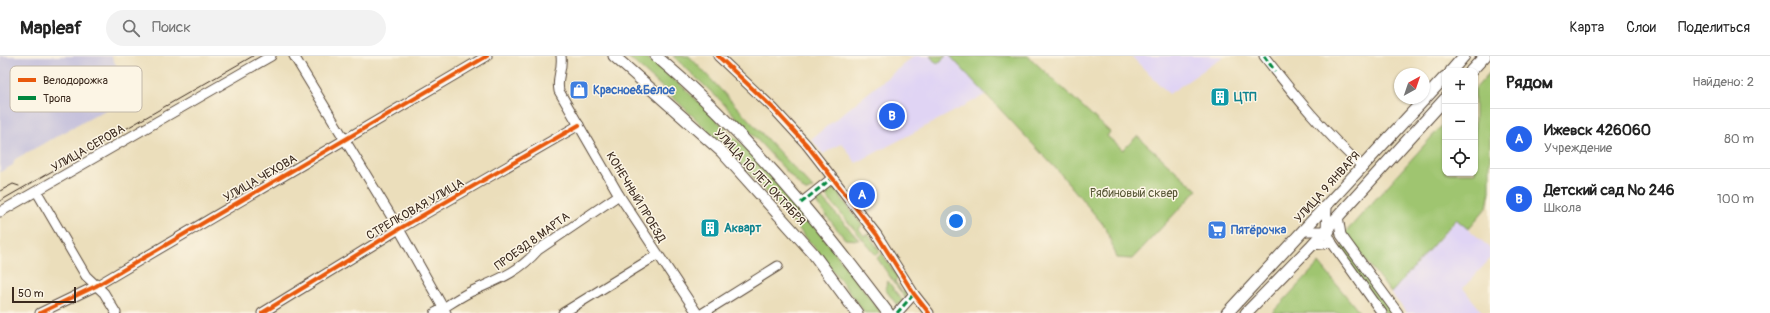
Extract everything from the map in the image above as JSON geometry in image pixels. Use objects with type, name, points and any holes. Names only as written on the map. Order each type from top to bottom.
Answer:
[{"type":"main road","name":"УЛИЦА 10 ЛЕТ ОКТЯБРЯ","points":[[614,56],[722,152],[812,252],[857,313]]},
{"type":"main road","name":"УЛИЦА 10 ЛЕТ ОКТЯБРЯ","points":[[656,56],[687,82],[801,203],[888,313]]},
{"type":"main road","points":[[1453,68],[1464,56]]},
{"type":"main road","points":[[1474,68],[1485,56]]},
{"type":"main road","name":"УЛИЦА 9 ЯНВАРЯ","points":[[1227,313],[1305,231],[1442,80]]},
{"type":"main road","points":[[1246,313],[1326,230],[1442,102]]},
{"type":"street","name":"УЛИЦА СЕРОВА","points":[[0,212],[271,56]]},
{"type":"street","points":[[294,56],[399,229],[445,310]]},
{"type":"street","name":"УЛИЦА ЧЕХОВА","points":[[40,313],[96,286],[487,56]]},
{"type":"street","name":"КОНЕЧНЫЙ ПРОЕЗД","points":[[561,56],[562,66],[557,81],[559,91],[619,195],[657,255],[697,313]]},
{"type":"street","points":[[718,56],[773,108],[806,144],[831,179],[877,235],[914,294],[929,313]]},
{"type":"street","points":[[1264,56],[1292,92],[1334,141],[1363,167]]},
{"type":"street","name":"СТРЕЛКОВАЯ УЛИЦА","points":[[262,313],[399,229],[579,126]]},
{"type":"street","points":[[801,203],[831,179]]},
{"type":"street","points":[[37,192],[86,276],[104,293],[116,313]]},
{"type":"street","name":"ПРОЕЗД 8 МАРТА","points":[[435,313],[445,310],[469,293],[501,280],[529,260],[538,250],[619,195]]},
{"type":"street","points":[[1327,207],[1326,230],[1332,243],[1382,313]]},
{"type":"street","points":[[1338,216],[1341,235],[1398,313]]},
{"type":"street","points":[[1305,231],[1326,230],[1341,235]]},
{"type":"street","points":[[1312,245],[1332,243]]},
{"type":"street","points":[[563,313],[657,255]]},
{"type":"street","points":[[703,313],[778,266]]},
{"type":"street","points":[[897,313],[914,294]]},
{"type":"shaded area","points":[[0,56],[111,56],[117,66],[10,66],[10,112],[102,112],[15,159],[13,165],[0,172]]},
{"type":"shaded area","points":[[914,56],[930,56],[937,63],[946,56],[950,56],[987,94],[856,163],[842,143],[823,154],[811,139]]},
{"type":"shaded area","points":[[1131,56],[1224,56],[1169,94]]},
{"type":"shaded area","points":[[1457,219],[1490,248],[1490,259],[1463,288],[1483,313],[1407,313],[1391,293]]},
{"type":"green space","points":[[627,56],[644,56],[684,88],[751,154],[824,238],[881,313],[865,313],[839,278],[783,210],[754,178],[692,115]]},
{"type":"green space","points":[[673,56],[689,56],[813,188],[805,191],[721,101]]},
{"type":"green space","points":[[930,56],[946,56],[937,64]]},
{"type":"green space","name":"Рябиновый сквер","points":[[950,56],[1028,56],[1110,132],[1107,136],[1123,150],[1137,136],[1197,190],[1132,259],[1117,258],[1106,228],[1059,172]]},
{"type":"green space","points":[[1490,72],[1490,191],[1487,207],[1468,229],[1456,219],[1391,293],[1345,233],[1442,125],[1442,176],[1478,176],[1478,86]]},
{"type":"green space","points":[[831,184],[862,225],[859,229],[864,236],[868,234],[880,251],[876,255],[822,191]]},
{"type":"green space","points":[[818,194],[859,240],[845,239],[813,199]]},
{"type":"green space","points":[[1345,245],[1395,313],[1385,313],[1339,249]]},
{"type":"green space","points":[[882,253],[898,278],[895,281],[902,292],[905,290],[907,295],[905,298],[877,258]]},
{"type":"green space","points":[[1319,263],[1360,313],[1272,313]]},
{"type":"green space","points":[[888,281],[903,302],[900,304],[896,304],[885,289]]},
{"type":"tram line","points":[[0,201],[253,56]]},
{"type":"tram line","points":[[0,191],[13,184],[19,186]]},
{"type":"marked path","points":[[1264,56],[1275,71]]},
{"type":"marked path","points":[[801,203],[831,179]]},
{"type":"marked path","points":[[897,313],[914,294]]},
{"type":"cycle path","points":[[40,313],[96,286],[487,56]]},
{"type":"cycle path","points":[[718,56],[773,108],[806,144],[877,235],[914,294],[929,313]]},
{"type":"cycle path","points":[[262,313],[399,229],[579,125]]},
{"type":"place","name":"Красное&Белое","points":[[579,90]]},
{"type":"place","name":"ЦТП","points":[[1220,97]]},
{"type":"place","name":"Детский сад № 246","points":[[892,116]]},
{"type":"place","name":"Ижевск 426060","points":[[862,195]]},
{"type":"place","name":"Акварт","points":[[710,228]]},
{"type":"place","name":"Пятёрочка","points":[[1217,230]]}]
